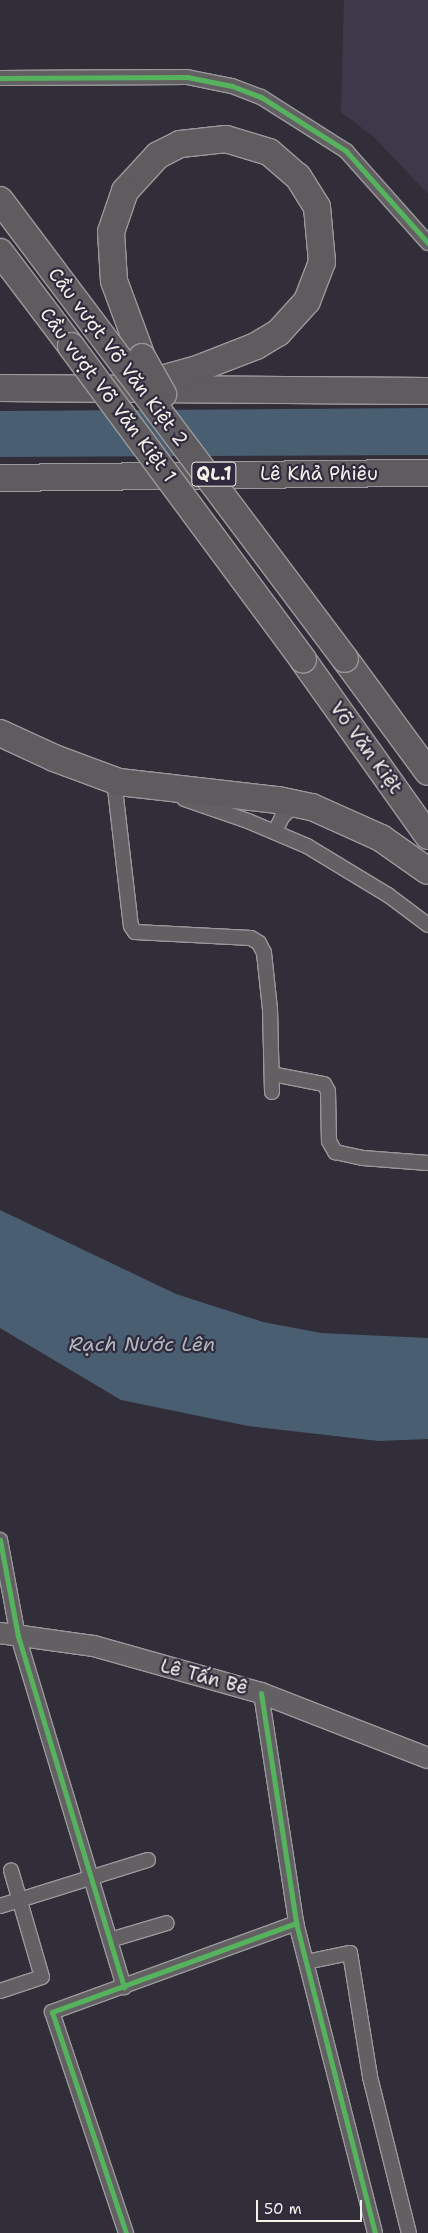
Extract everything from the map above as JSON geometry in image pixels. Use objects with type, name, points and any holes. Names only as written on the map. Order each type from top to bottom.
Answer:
[{"type":"highway","points":[[125,389],[220,360],[278,333],[307,301],[322,262],[317,207],[298,177],[269,152],[226,139],[180,144],[158,155],[125,190],[111,232],[114,281],[131,333],[142,356],[193,442],[345,658]]},
{"type":"highway","name":"Cầu vượt Võ Văn Kiệt 2","points":[[0,200],[345,658]]},
{"type":"highway","name":"Cầu vượt Võ Văn Kiệt 1","points":[[0,252],[303,660]]},
{"type":"highway","points":[[0,260],[71,346]]},
{"type":"highway","points":[[396,391],[428,382]]},
{"type":"highway","points":[[0,388],[428,391]]},
{"type":"highway","name":"Lê Khả Phiêu","points":[[0,478],[428,473]]},
{"type":"highway","name":"Võ Văn Kiệt","points":[[345,658],[428,772]]},
{"type":"highway","name":"Võ Văn Kiệt","points":[[303,660],[428,836]]},
{"type":"highway","points":[[0,733],[54,758],[114,780],[150,787],[296,804],[349,821],[381,838],[428,871]]},
{"type":"street","points":[[0,78],[188,77],[232,86],[261,97],[346,152],[428,243]]},
{"type":"street","points":[[414,227],[428,232]]},
{"type":"street","points":[[0,741],[54,758]]},
{"type":"street","points":[[114,780],[131,926],[135,932],[251,938],[259,943],[264,953],[268,990],[272,1092]]},
{"type":"street","points":[[150,787],[275,832],[345,868],[428,925]]},
{"type":"street","points":[[275,832],[282,817],[296,804]]},
{"type":"street","points":[[272,1074],[324,1084],[328,1091],[329,1141],[336,1152],[428,1163]]},
{"type":"street","points":[[0,1540],[9,1634],[124,1987]]},
{"type":"street","name":"Lê Tấn Bê","points":[[9,1634],[94,1646],[261,1693],[428,1758]]},
{"type":"street","points":[[261,1693],[296,1923],[375,2233]]},
{"type":"street","points":[[0,1906],[148,1860]]},
{"type":"street","points":[[0,1991],[42,1977],[11,1870]]},
{"type":"street","points":[[110,1940],[166,1923]]},
{"type":"street","points":[[126,2233],[52,2012],[296,1923]]},
{"type":"street","points":[[306,1962],[350,1953],[370,2077],[409,2233]]},
{"type":"shaded area","points":[[344,0],[428,0],[428,194],[374,137],[341,112]]},
{"type":"water","points":[[428,408],[428,455],[0,457],[0,411]]},
{"type":"water","name":"Rạch Nước Lên","points":[[0,1210],[176,1294],[263,1322],[321,1333],[428,1338],[428,1439],[379,1441],[248,1426],[121,1400],[0,1328]]},
{"type":"cycle path","points":[[0,78],[187,77],[232,86],[261,97],[346,151],[428,243]]},
{"type":"cycle path","points":[[0,1540],[18,1636],[124,1987]]},
{"type":"cycle path","points":[[261,1693],[296,1923],[375,2233]]},
{"type":"cycle path","points":[[126,2233],[52,2012],[296,1923]]}]
